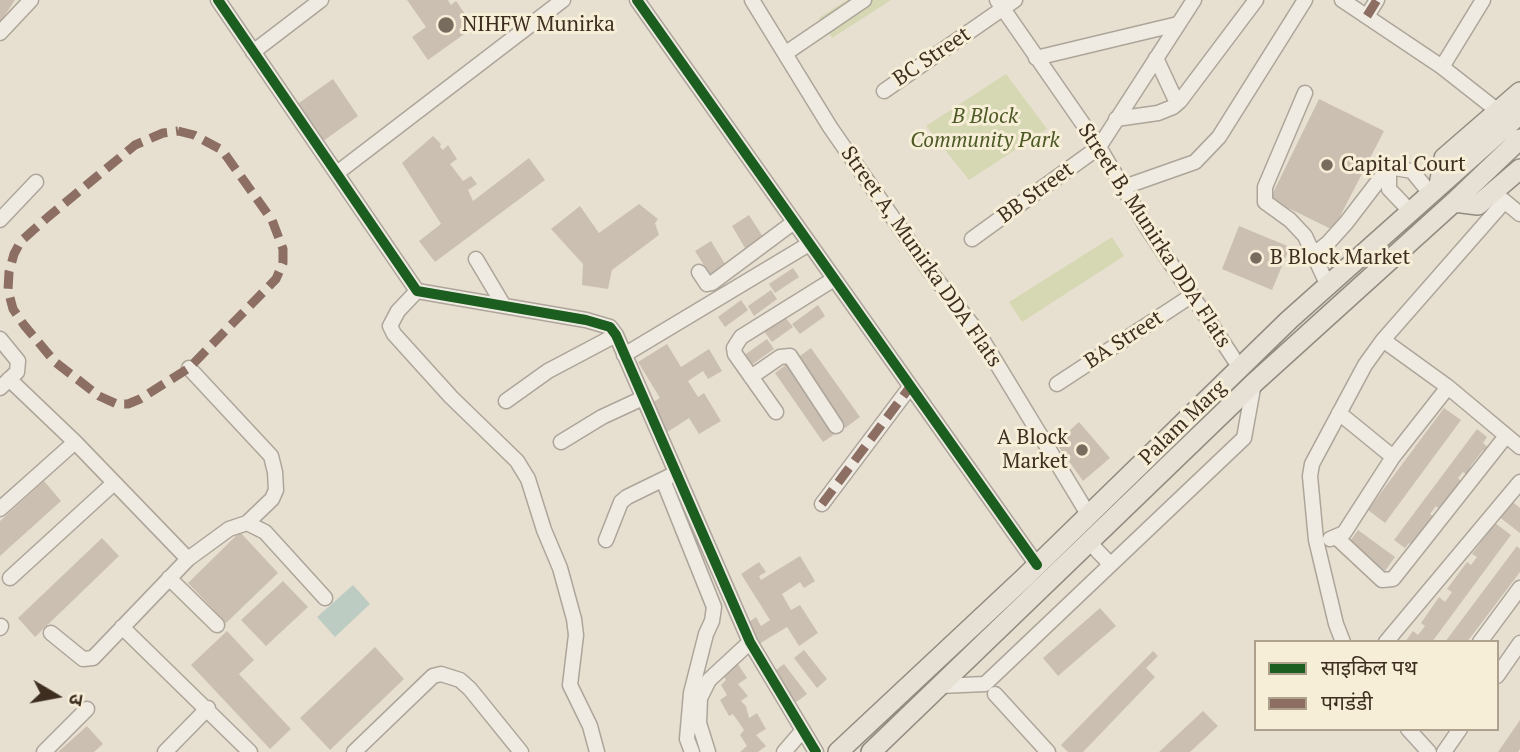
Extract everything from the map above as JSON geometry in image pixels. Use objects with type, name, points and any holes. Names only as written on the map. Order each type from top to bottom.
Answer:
[{"type":"main road","name":"Palam Marg","points":[[838,752],[1037,565],[1240,368],[1435,189],[1444,158],[1520,92]]},
{"type":"main road","points":[[1435,189],[1509,141],[1520,114]]},
{"type":"main road","name":"Palam Marg","points":[[871,752],[1254,383],[1454,202],[1509,141]]},
{"type":"main road","points":[[1454,202],[1478,205],[1499,197],[1520,169]]},
{"type":"street","points":[[0,33],[31,0]]},
{"type":"street","points":[[218,0],[417,291],[594,322],[610,327],[616,335],[643,398],[714,607],[691,693],[687,739],[692,752]]},
{"type":"street","points":[[253,52],[321,0]]},
{"type":"street","points":[[337,173],[563,0]]},
{"type":"street","points":[[637,0],[1037,565]]},
{"type":"street","name":"Street A, Munirka DDA Flats","points":[[752,0],[830,127],[929,270],[977,331],[1088,514]]},
{"type":"street","points":[[786,53],[864,0]]},
{"type":"street","points":[[1099,147],[1194,0]]},
{"type":"street","points":[[1116,119],[1158,113],[1177,103],[1256,0]]},
{"type":"street","points":[[1124,187],[1195,162],[1219,137],[1305,0]]},
{"type":"street","points":[[1342,0],[1441,67],[1498,111]]},
{"type":"street","points":[[1367,16],[1377,0]]},
{"type":"street","points":[[1441,67],[1483,0]]},
{"type":"street","name":"Street B, Munirka DDA Flats","points":[[1005,3],[1036,58],[1099,147],[1146,226],[1240,368]]},
{"type":"street","name":"BC Street","points":[[884,91],[1005,3]]},
{"type":"street","points":[[1036,58],[1178,24]]},
{"type":"street","points":[[1156,58],[1177,103]]},
{"type":"street","points":[[1305,93],[1264,194],[1265,202],[1301,230],[1328,286]]},
{"type":"street","name":"BB Street","points":[[972,239],[1099,147]]},
{"type":"street","points":[[1314,254],[1346,223],[1389,167]]},
{"type":"street","points":[[1389,167],[1412,172],[1435,189]]},
{"type":"street","points":[[1389,167],[1390,189],[1410,211]]},
{"type":"street","points":[[0,220],[36,182]]},
{"type":"street","points":[[1342,640],[1316,540],[1310,470],[1365,365],[1499,197],[1520,214]]},
{"type":"street","points":[[699,272],[708,284],[712,283],[794,222]]},
{"type":"street","points":[[624,355],[809,244]]},
{"type":"street","points":[[475,258],[504,306]]},
{"type":"street","points":[[776,412],[734,354],[737,341],[834,279]]},
{"type":"street","points":[[417,291],[393,318],[390,326],[394,334],[451,397],[517,461],[528,480],[560,568],[574,619],[576,635],[569,679],[590,726],[597,752]]},
{"type":"street","name":"BA Street","points":[[1057,384],[1191,296]]},
{"type":"street","points":[[506,401],[548,371],[616,335]]},
{"type":"street","points":[[0,338],[18,361],[17,372],[5,383],[75,442],[188,559]]},
{"type":"street","points":[[1383,340],[1448,387],[1520,447]]},
{"type":"street","points":[[751,377],[780,357],[790,356],[836,426]]},
{"type":"street","points":[[51,633],[78,656],[88,660],[93,658],[188,559],[229,529],[247,523],[272,499],[276,490],[271,456],[189,368]]},
{"type":"street","points":[[940,685],[985,684],[1244,438],[1254,383]]},
{"type":"street","points":[[822,504],[910,387]]},
{"type":"street","points":[[1316,540],[1337,538],[1344,533],[1392,457],[1448,387]]},
{"type":"street","points":[[561,443],[602,417],[643,398]]},
{"type":"street","points":[[1339,413],[1392,457]]},
{"type":"street","points":[[1337,538],[1382,580],[1393,579],[1506,436]]},
{"type":"street","points":[[0,509],[75,442]]},
{"type":"street","points":[[606,540],[621,502],[669,477]]},
{"type":"street","points":[[669,477],[750,642],[816,752]]},
{"type":"street","points":[[10,578],[114,482]]},
{"type":"street","points":[[1388,640],[1518,489]]},
{"type":"street","points":[[247,523],[265,532],[325,598]]},
{"type":"street","points":[[1089,542],[1110,564]]},
{"type":"street","points":[[169,578],[217,625]]},
{"type":"street","points":[[1481,640],[1520,588]]},
{"type":"street","points":[[122,627],[208,708],[250,752]]},
{"type":"street","points":[[708,752],[699,723],[700,698],[709,680],[750,642]]},
{"type":"street","points":[[1499,673],[1520,643]]},
{"type":"street","points":[[354,752],[433,676],[441,674],[460,680],[470,689],[521,752]]},
{"type":"street","points":[[995,694],[1048,752]]},
{"type":"street","points":[[165,752],[208,708]]},
{"type":"street","points":[[44,752],[87,709]]},
{"type":"street","points":[[784,752],[803,730]]},
{"type":"street","points":[[1411,731],[1429,752]]},
{"type":"street","points":[[1444,752],[1459,731]]},
{"type":"green space","points":[[847,0],[891,0],[832,38],[819,18]]},
{"type":"green space","name":"B Block Community Park","points":[[1006,74],[1047,129],[969,180],[926,126]]},
{"type":"green space","points":[[1112,237],[1124,256],[1022,322],[1009,302]]},
{"type":"shaded area","points":[[353,585],[370,604],[335,637],[317,617]]},
{"type":"building","points":[[0,0],[15,0],[0,23]]},
{"type":"building","points":[[407,0],[448,0],[451,5],[456,1],[474,27],[428,60],[412,37],[426,27]]},
{"type":"building","points":[[333,79],[358,116],[322,142],[296,105]]},
{"type":"building","name":"Capital Court","points":[[1319,99],[1384,131],[1333,230],[1270,199]]},
{"type":"building","points":[[433,136],[443,150],[448,145],[457,159],[450,164],[463,181],[471,176],[477,184],[468,190],[473,201],[529,158],[545,180],[435,262],[419,241],[441,224],[402,163]]},
{"type":"building","points":[[639,204],[658,219],[655,223],[659,235],[612,270],[608,289],[582,285],[583,264],[551,229],[580,206],[599,233]]},
{"type":"building","points":[[749,215],[763,237],[745,248],[732,226]]},
{"type":"building","name":"B Block Market","points":[[1239,226],[1290,247],[1272,290],[1222,269]]},
{"type":"building","points":[[711,241],[725,264],[739,255],[712,278],[695,251]]},
{"type":"building","points":[[793,268],[799,277],[775,293],[769,284]]},
{"type":"building","points":[[771,290],[777,299],[754,316],[748,306]]},
{"type":"building","points":[[741,300],[748,310],[725,327],[718,317]]},
{"type":"building","points":[[818,305],[825,316],[800,334],[792,324]]},
{"type":"building","points":[[785,317],[793,327],[772,342],[764,331]]},
{"type":"building","points":[[767,339],[774,349],[750,366],[743,356]]},
{"type":"building","points":[[667,344],[681,367],[709,349],[722,371],[708,379],[703,371],[688,381],[698,397],[704,393],[721,421],[699,434],[689,418],[666,433],[648,405],[660,398],[638,362]]},
{"type":"building","points":[[811,348],[860,417],[845,428],[797,358]]},
{"type":"building","points":[[787,364],[835,434],[823,442],[775,373]]},
{"type":"building","points":[[1444,408],[1461,420],[1385,523],[1368,510]]},
{"type":"building","name":"A Block Market","points":[[1079,422],[1110,458],[1083,481],[1056,443]]},
{"type":"building","points":[[1477,429],[1487,437],[1483,443],[1489,448],[1486,453],[1483,450],[1470,467],[1473,469],[1468,476],[1463,472],[1458,478],[1463,483],[1457,491],[1454,489],[1442,511],[1436,506],[1430,514],[1436,519],[1415,547],[1409,543],[1405,548],[1394,540]]},
{"type":"building","points":[[44,481],[61,501],[0,556],[0,521]]},
{"type":"building","points":[[1510,500],[1520,508],[1520,533],[1498,516]]},
{"type":"building","points":[[1495,523],[1511,535],[1433,640],[1406,640],[1413,631],[1418,635],[1425,626],[1421,623],[1439,597],[1445,602],[1452,592],[1447,589],[1467,562],[1471,565],[1477,557],[1472,554]]},
{"type":"building","points":[[1358,530],[1395,557],[1385,571],[1348,544]]},
{"type":"building","points":[[240,532],[278,573],[226,623],[188,583]]},
{"type":"building","points":[[102,538],[119,556],[35,637],[18,618]]},
{"type":"building","points":[[1517,546],[1520,549],[1520,572],[1469,640],[1446,640]]},
{"type":"building","points":[[800,556],[815,581],[804,588],[800,582],[782,594],[791,610],[800,605],[818,633],[799,646],[787,627],[759,644],[746,624],[756,617],[761,626],[770,620],[741,574],[759,562],[766,572],[759,576],[761,580]]},
{"type":"building","points":[[283,581],[308,607],[266,646],[241,620]]},
{"type":"building","points":[[1100,608],[1116,626],[1058,676],[1043,658]]},
{"type":"building","points":[[227,631],[254,660],[239,674],[291,729],[270,749],[191,665]]},
{"type":"building","points":[[375,647],[404,679],[330,750],[300,718]]},
{"type":"building","points":[[804,650],[827,679],[817,688],[794,658]]},
{"type":"building","points":[[1153,651],[1158,656],[1146,668],[1155,677],[1083,752],[1068,752],[1061,745]]},
{"type":"building","points":[[736,661],[747,678],[738,684],[748,696],[741,701],[746,706],[749,718],[757,713],[766,729],[756,735],[766,746],[758,752],[740,752],[747,746],[740,735],[744,730],[733,714],[729,716],[720,700],[727,695],[721,685],[726,680],[721,671]]},
{"type":"building","points":[[784,664],[807,694],[795,703],[772,673]]},
{"type":"building","points":[[1203,711],[1218,726],[1190,752],[1159,752]]},
{"type":"building","points":[[1520,720],[1518,752],[1498,752]]},
{"type":"building","points":[[87,726],[103,744],[94,752],[58,752]]},
{"type":"marked path","points":[[1367,16],[1377,0]]},
{"type":"marked path","points":[[178,131],[194,135],[222,150],[272,220],[283,249],[283,263],[276,279],[189,368],[140,399],[128,404],[117,404],[99,396],[55,362],[24,325],[13,309],[8,290],[9,272],[21,241],[48,217],[135,145],[163,133],[178,131]]},
{"type":"marked path","points":[[822,504],[910,387]]},
{"type":"cycle path","points":[[218,0],[417,291],[586,320],[610,327],[616,335],[750,642],[816,752]]},
{"type":"cycle path","points":[[637,0],[1037,565]]},
{"type":"place","name":"NIHFW Munirka","points":[[446,25]]},
{"type":"place","name":"Capital Court","points":[[1327,165]]},
{"type":"place","name":"B Block Market","points":[[1256,258]]},
{"type":"place","name":"A Block Market","points":[[1082,450]]}]
